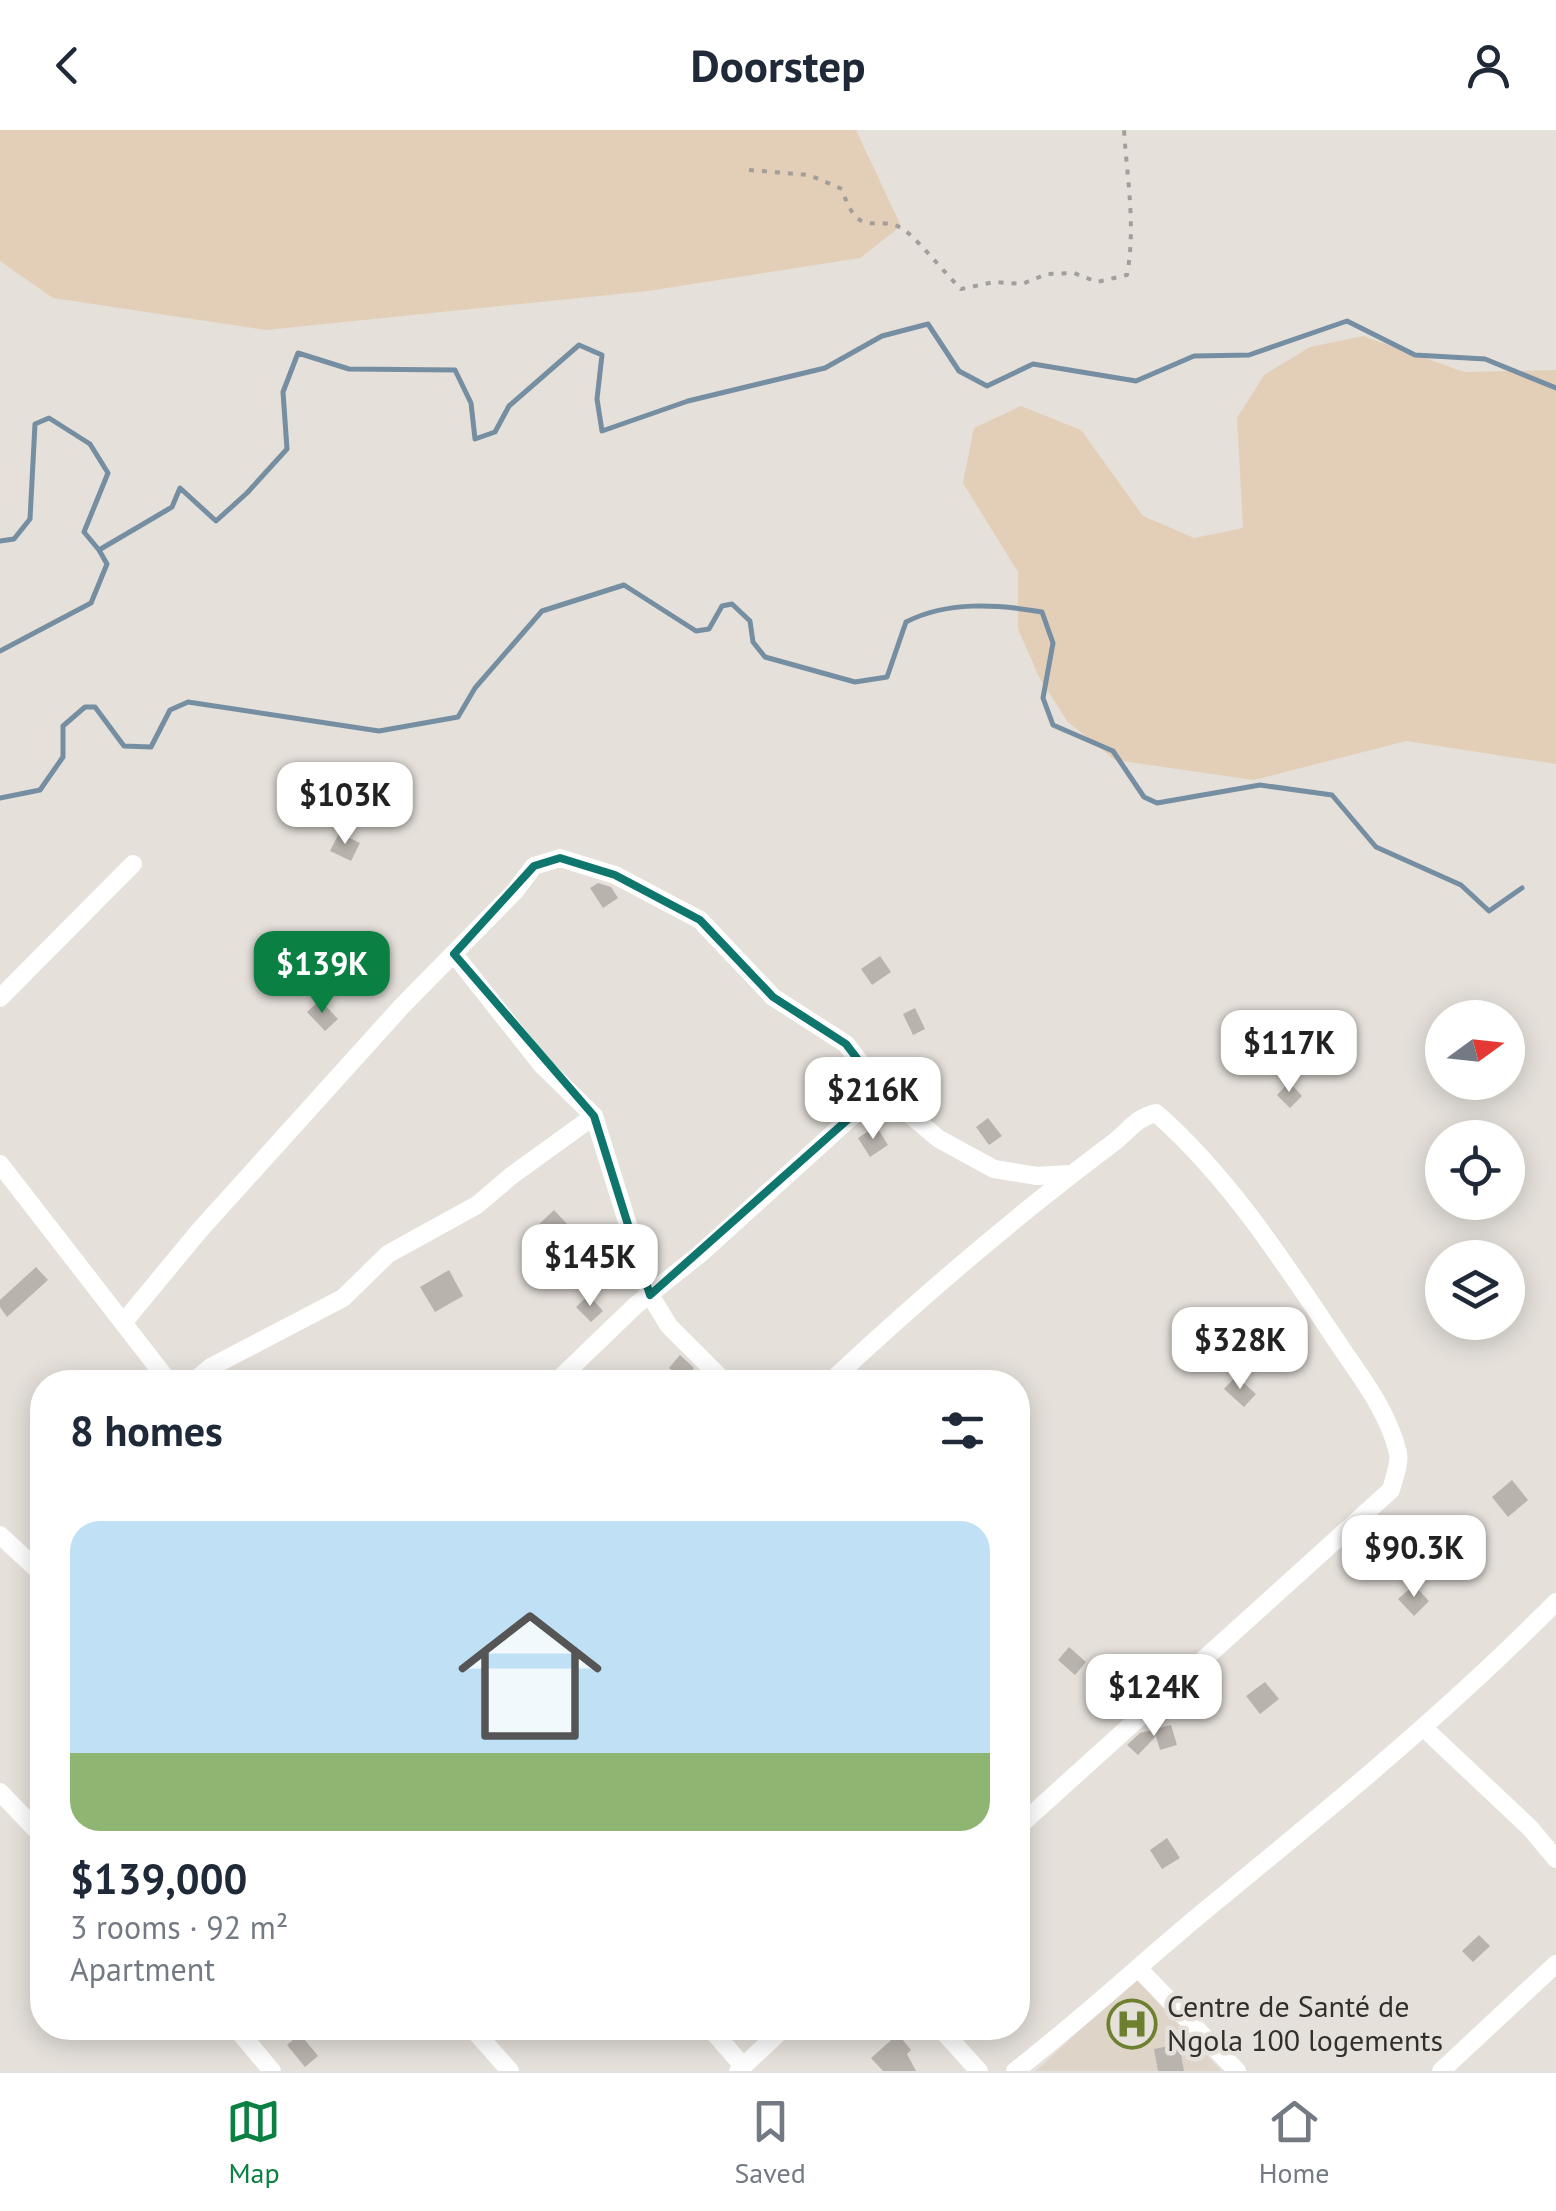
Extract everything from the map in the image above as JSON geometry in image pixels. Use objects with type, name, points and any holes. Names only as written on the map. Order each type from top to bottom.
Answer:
[{"type":"street","points":[[123,1323],[199,1231],[402,1006],[534,866],[560,858],[615,875],[700,920],[773,997],[846,1044],[881,1090],[939,1139],[994,1169],[1036,1176],[1069,1174]]},
{"type":"street","points":[[0,998],[132,864]]},
{"type":"street","points":[[454,954],[541,1064],[594,1116],[650,1296],[669,1326],[713,1370]]},
{"type":"street","points":[[569,1370],[881,1090]]},
{"type":"street","points":[[843,1370],[1020,1212],[1117,1140],[1139,1117],[1156,1113],[1215,1173],[1306,1295],[1382,1410],[1399,1457],[1391,1490],[1030,1817]]},
{"type":"street","points":[[208,1370],[343,1298],[388,1254],[478,1205],[510,1176],[594,1116]]},
{"type":"street","points":[[0,1164],[160,1370]]},
{"type":"street","points":[[0,1535],[30,1563]]},
{"type":"street","points":[[1016,2071],[1084,2018],[1424,1728],[1556,1602]]},
{"type":"street","points":[[1424,1728],[1530,1828],[1556,1858]]},
{"type":"street","points":[[0,1792],[30,1823]]},
{"type":"street","points":[[1440,2071],[1556,1964]]},
{"type":"street","points":[[1138,1968],[1237,2071]]},
{"type":"street","points":[[246,2040],[272,2071]]},
{"type":"street","points":[[483,2040],[510,2071]]},
{"type":"street","points":[[719,2040],[740,2069],[771,2040]]},
{"type":"street","points":[[951,2040],[979,2071]]},
{"type":"path","points":[[750,170],[809,176],[842,190],[850,212],[859,220],[903,229],[961,289],[994,282],[1022,284],[1047,274],[1074,273],[1097,282],[1127,275],[1132,248],[1124,130]]},
{"type":"highlighted area","points":[[560,858],[615,875],[700,920],[773,997],[846,1044],[881,1090],[650,1295],[594,1116],[454,954],[534,866]]},
{"type":"shaded area","points":[[0,130],[856,130],[901,226],[860,258],[648,291],[266,330],[53,298],[0,261]]},
{"type":"shaded area","points":[[1363,336],[1464,372],[1556,370],[1556,764],[1406,741],[1254,780],[1115,760],[1067,721],[1039,677],[1018,629],[1018,572],[963,483],[974,428],[1021,406],[1081,430],[1143,516],[1194,538],[1243,528],[1237,418],[1264,375],[1310,347]]},
{"type":"shaded area","name":"Centre de Santé de Ngola 100 logements","points":[[1136,1978],[1221,2071],[1036,2071]]},
{"type":"building","points":[[339,833],[360,843],[351,861],[330,851]]},
{"type":"building","points":[[598,883],[611,887],[618,898],[603,908],[590,888]]},
{"type":"building","points":[[880,956],[891,972],[872,985],[861,969]]},
{"type":"building","points":[[320,1000],[338,1019],[325,1031],[307,1012]]},
{"type":"building","points":[[915,1008],[925,1029],[913,1035],[903,1014]]},
{"type":"building","points":[[1289,1082],[1302,1096],[1290,1108],[1277,1095]]},
{"type":"building","points":[[988,1118],[1002,1136],[989,1145],[976,1127]]},
{"type":"building","points":[[876,1126],[888,1145],[870,1157],[858,1138]]},
{"type":"building","points":[[554,1210],[569,1226],[549,1246],[534,1229]]},
{"type":"building","points":[[36,1267],[48,1280],[7,1317],[0,1300]]},
{"type":"building","points":[[449,1270],[463,1296],[435,1312],[420,1287]]},
{"type":"building","points":[[589,1295],[603,1311],[591,1322],[576,1307]]},
{"type":"building","points":[[680,1355],[694,1368],[672,1370],[669,1368]]},
{"type":"building","points":[[1236,1376],[1256,1394],[1244,1407],[1224,1389]]},
{"type":"building","points":[[1512,1480],[1528,1500],[1508,1517],[1492,1497]]},
{"type":"building","points":[[1414,1585],[1429,1601],[1414,1616],[1398,1599]]},
{"type":"building","points":[[1069,1647],[1086,1662],[1075,1675],[1058,1660]]},
{"type":"building","points":[[1265,1682],[1279,1699],[1260,1714],[1246,1696]]},
{"type":"building","points":[[1171,1725],[1177,1745],[1160,1750],[1156,1736],[1138,1755],[1127,1745],[1140,1733]]},
{"type":"building","points":[[1167,1838],[1180,1858],[1162,1869],[1150,1850]]},
{"type":"building","points":[[1479,1935],[1490,1946],[1473,1962],[1462,1951]]},
{"type":"building","points":[[293,2040],[305,2040],[318,2056],[305,2067],[287,2045]]},
{"type":"building","points":[[891,2040],[903,2040],[911,2050],[907,2054],[916,2071],[883,2071],[871,2058]]},
{"type":"building","points":[[1179,2044],[1184,2071],[1158,2071],[1154,2049]]},
{"type":"waterway","points":[[0,541],[14,539],[30,519],[35,424],[49,418],[90,444],[108,473],[84,532],[99,550],[172,507],[180,488],[216,521],[287,449],[283,392],[298,353],[349,369],[455,370],[471,403],[475,439],[495,432],[509,406],[579,345],[602,355],[597,399],[602,431],[688,401],[825,368],[882,336],[928,324],[959,371],[987,386],[1033,364],[1136,381],[1194,356],[1249,355],[1347,321],[1415,355],[1485,359],[1556,388]]},
{"type":"waterway","points":[[0,651],[91,603],[107,564],[99,550]]},
{"type":"waterway","points":[[0,798],[40,790],[63,757],[63,726],[85,707],[95,707],[124,746],[151,747],[170,710],[188,702],[379,731],[458,717],[475,688],[542,611],[624,585],[696,631],[709,629],[722,606],[732,604],[750,621],[753,642],[765,657],[855,682],[887,677],[906,622],[955,607],[1008,607],[1042,612],[1053,643],[1043,698],[1053,725],[1113,751],[1144,797],[1157,803],[1260,785],[1332,795],[1376,847],[1461,885],[1489,911],[1522,888]]},
{"type":"place","name":"Centre de Santé de Ngola 100 logements","points":[[1132,2024]]}]
